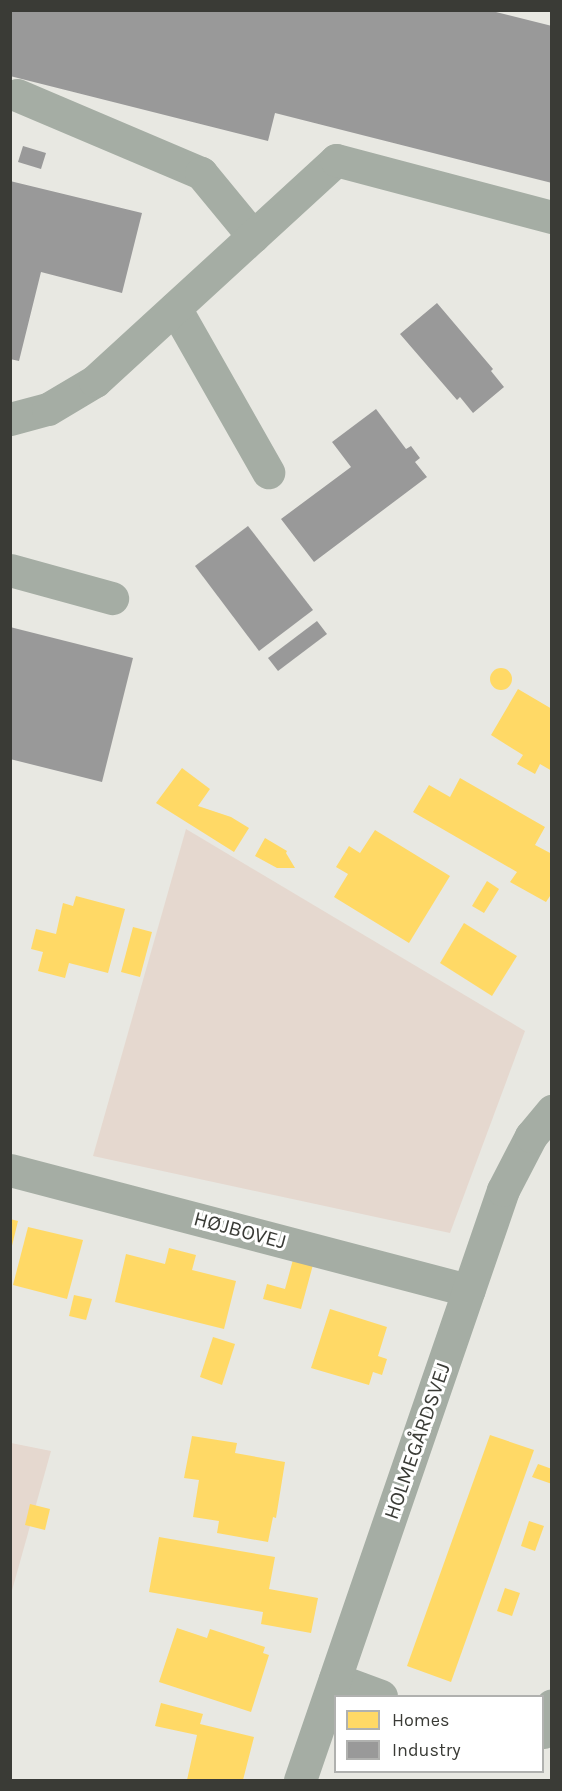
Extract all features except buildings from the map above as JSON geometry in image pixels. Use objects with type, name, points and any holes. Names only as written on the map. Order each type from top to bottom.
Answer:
[{"type":"street","points":[[17,95],[201,173],[253,236]]},
{"type":"street","points":[[10,419],[48,409],[95,381],[336,160],[552,217]]},
{"type":"street","points":[[175,308],[268,472]]},
{"type":"street","points":[[10,570],[112,598]]},
{"type":"street","name":"HOLMEGÅRDSVEJ","points":[[300,1780],[503,1190],[531,1137],[552,1111]]},
{"type":"street","name":"HØJBOVEJ","points":[[10,1170],[469,1290]]},
{"type":"street","points":[[335,1679],[378,1695]]},
{"type":"street","points":[[544,1729],[552,1705]]},
{"type":"shaded area","points":[[186,829],[525,1031],[450,1233],[93,1156]]},
{"type":"shaded area","points":[[11,1443],[51,1451],[11,1594]]}]
